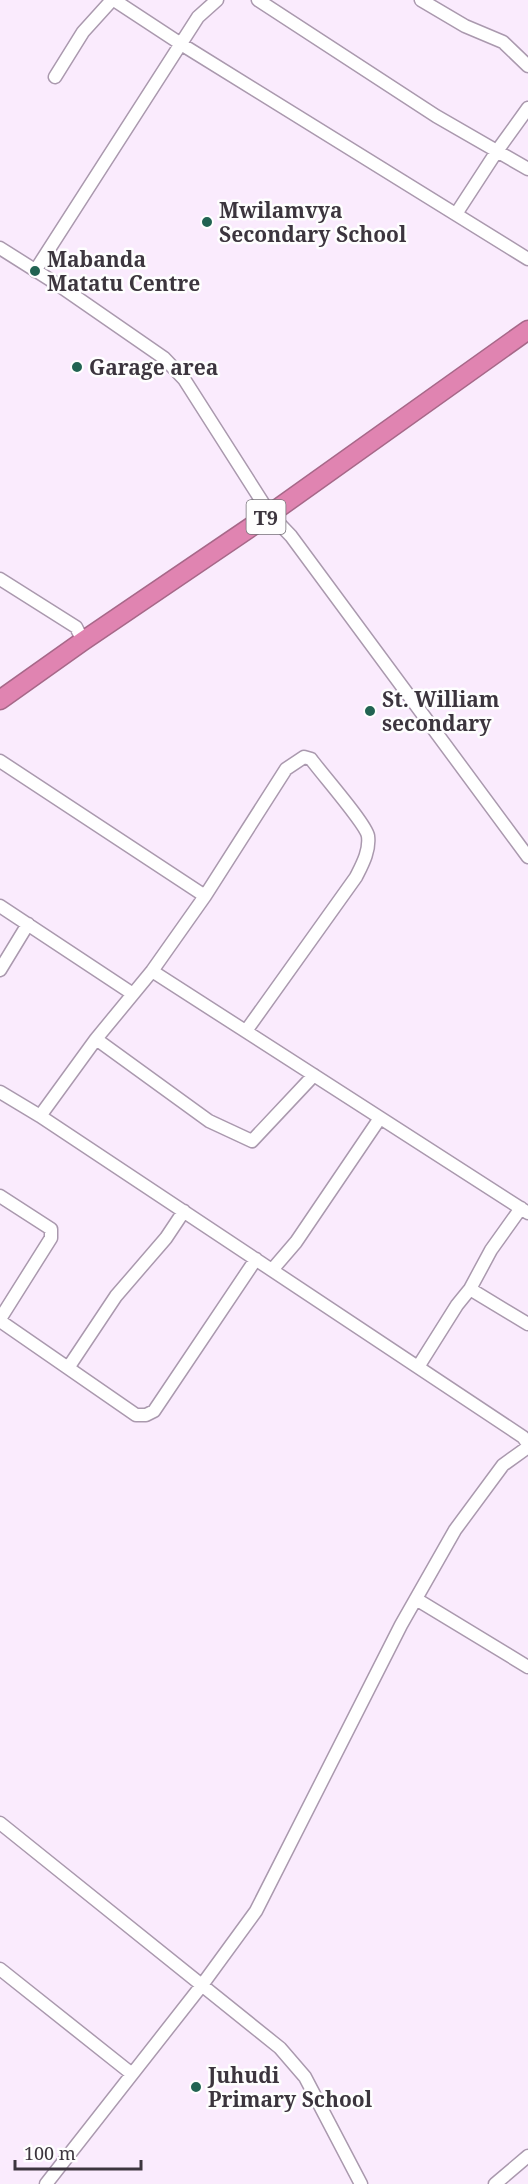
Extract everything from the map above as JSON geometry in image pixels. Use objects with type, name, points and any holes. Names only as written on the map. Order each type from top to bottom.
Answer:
[{"type":"highway","name":"T9","points":[[0,700],[270,514],[528,330]]},
{"type":"street","points":[[55,77],[83,32],[113,0],[528,258]]},
{"type":"street","points":[[258,0],[436,116],[528,169]]},
{"type":"street","points":[[421,0],[465,26],[503,42],[528,66]]},
{"type":"street","points":[[35,270],[198,17],[214,1]]},
{"type":"street","points":[[456,214],[528,108]]},
{"type":"street","points":[[0,248],[164,358],[184,379],[270,514],[291,536],[528,857]]},
{"type":"street","points":[[0,579],[76,627],[83,641]]},
{"type":"street","points":[[40,1116],[96,1039],[152,971],[205,896],[286,769],[304,757],[311,759],[361,823],[368,835],[366,854],[356,877],[246,1031]]},
{"type":"street","points":[[0,761],[205,896]]},
{"type":"street","points":[[0,906],[133,994]]},
{"type":"street","points":[[0,970],[28,924]]},
{"type":"street","points":[[152,971],[524,1211],[491,1250],[470,1289],[457,1305],[418,1367]]},
{"type":"street","points":[[96,1039],[209,1121],[252,1141],[314,1075]]},
{"type":"street","points":[[0,1092],[40,1116],[524,1437],[528,1445],[503,1465],[455,1530],[416,1599],[256,1911],[202,1985],[46,2184]]},
{"type":"street","points":[[272,1270],[296,1242],[380,1118]]},
{"type":"street","points":[[0,1196],[51,1229],[51,1238],[0,1320],[136,1415],[154,1412],[256,1259]]},
{"type":"street","points":[[68,1368],[116,1296],[166,1238],[184,1211]]},
{"type":"street","points":[[470,1289],[528,1324]]},
{"type":"street","points":[[416,1599],[528,1667]]},
{"type":"street","points":[[0,1823],[280,2048],[305,2077],[361,2184]]},
{"type":"street","points":[[0,1969],[132,2074]]},
{"type":"street","points":[[495,2184],[528,2156]]},
{"type":"place","name":"Mwilamvya Secondary School","points":[[207,222]]},
{"type":"place","name":"Mabanda Matatu Centre","points":[[35,271]]},
{"type":"place","name":"Garage area","points":[[77,367]]},
{"type":"place","name":"St. William secondary","points":[[370,711]]},
{"type":"place","name":"Juhudi Primary School","points":[[196,2087]]}]
